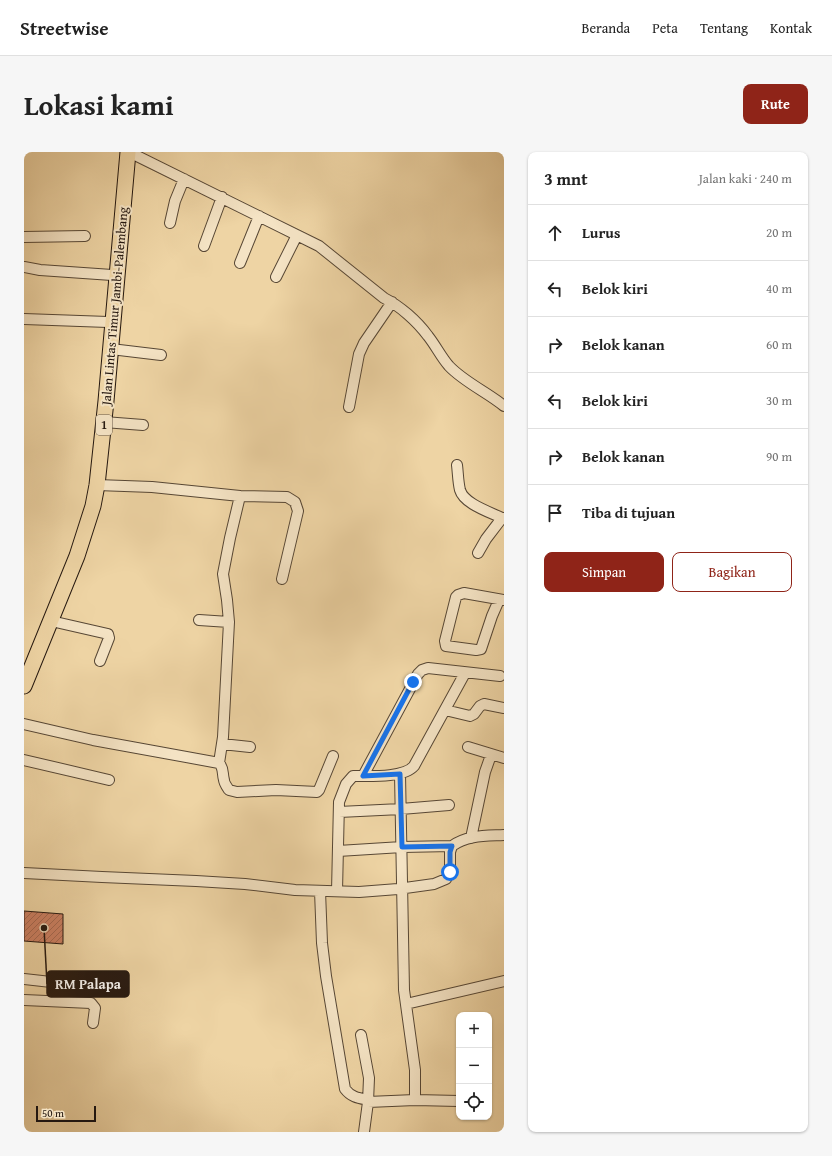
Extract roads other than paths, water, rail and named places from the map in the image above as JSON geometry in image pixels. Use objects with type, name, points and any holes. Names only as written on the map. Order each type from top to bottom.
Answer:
[{"type":"highway","name":"Jalan Lintas Timur Jambi-Palembang","points":[[24,674],[60,590],[88,506],[92,485],[100,413],[123,152]]},
{"type":"highway","name":"Jalan Lintas Timur Jambi-Palembang","points":[[24,686],[51,621],[87,527],[93,506],[97,485],[104,422],[128,152]]},
{"type":"street","points":[[128,152],[319,246],[413,320],[428,336],[450,367],[504,406]]},
{"type":"street","points":[[170,223],[175,201],[184,179]]},
{"type":"street","points":[[204,246],[222,197]]},
{"type":"street","points":[[240,263],[259,216]]},
{"type":"street","points":[[276,277],[297,234]]},
{"type":"street","points":[[24,237],[85,236]]},
{"type":"street","points":[[24,267],[40,270],[112,276]]},
{"type":"street","points":[[349,407],[359,354],[364,343],[392,302]]},
{"type":"street","points":[[24,319],[108,322]]},
{"type":"street","points":[[110,349],[161,355]]},
{"type":"street","points":[[104,422],[143,425]]},
{"type":"street","points":[[456,465],[460,491],[464,498],[469,502],[503,518],[486,539],[478,554]]},
{"type":"street","points":[[97,485],[152,487],[240,496],[288,497],[295,502],[298,511],[282,579]]},
{"type":"street","points":[[240,496],[223,574],[229,622],[220,763],[223,767],[224,781],[229,790],[237,792],[276,790],[317,792],[333,756]]},
{"type":"street","points":[[458,594],[502,600],[492,616],[482,648],[476,650],[446,646],[445,642],[458,594]]},
{"type":"street","points":[[198,620],[229,622]]},
{"type":"street","points":[[51,621],[108,634],[109,638],[100,661]]},
{"type":"street","points":[[363,776],[418,674],[422,670],[428,668],[500,676]]},
{"type":"street","points":[[337,892],[339,802],[346,784],[353,776],[400,774],[411,770],[465,673]]},
{"type":"street","points":[[445,710],[470,716],[484,704],[504,708]]},
{"type":"street","points":[[24,724],[93,740],[220,763]]},
{"type":"street","points":[[222,744],[250,748]]},
{"type":"street","points":[[468,747],[504,758]]},
{"type":"street","points":[[471,838],[485,772],[491,755]]},
{"type":"street","points":[[24,760],[109,780]]},
{"type":"street","points":[[400,774],[406,1004],[415,1070],[415,1100]]},
{"type":"street","points":[[339,812],[449,805]]},
{"type":"street","points":[[24,873],[102,878],[203,881],[320,891],[359,892],[434,884],[446,879],[450,872],[450,852],[452,846],[460,840],[504,834]]},
{"type":"street","points":[[338,851],[452,846]]},
{"type":"street","points":[[320,891],[322,943],[326,976],[345,1089],[349,1095],[368,1101],[456,1101]]},
{"type":"street","points":[[24,979],[60,983]]},
{"type":"street","points":[[406,1004],[504,982]]},
{"type":"street","points":[[24,1000],[89,1002],[95,1008],[93,1023]]},
{"type":"street","points":[[361,1035],[369,1078],[364,1132]]},
{"type":"place","name":"RM Palapa","points":[[44,928]]}]
